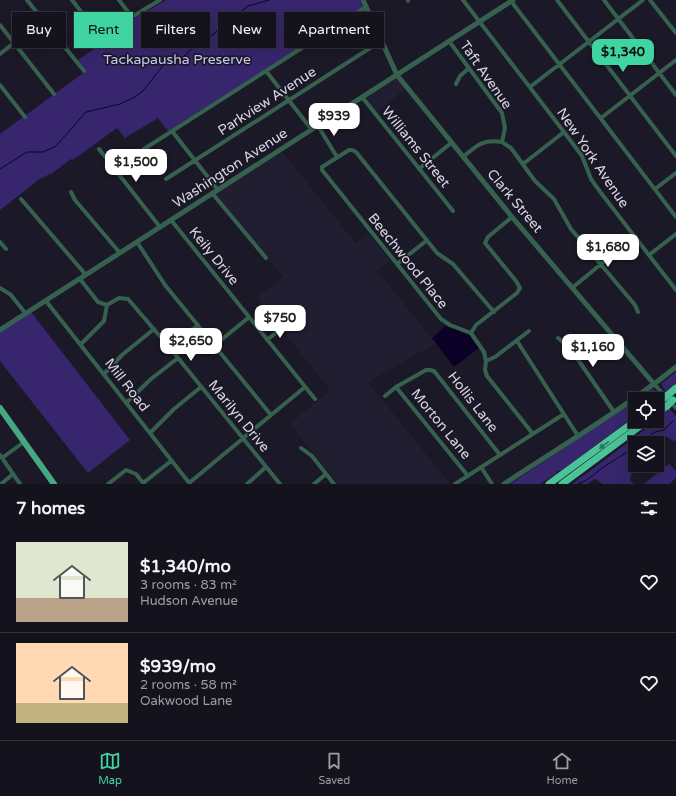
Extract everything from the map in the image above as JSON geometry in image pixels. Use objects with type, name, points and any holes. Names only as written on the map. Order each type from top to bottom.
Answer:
[{"type":"highway","points":[[668,401],[676,388]]},
{"type":"highway","points":[[549,484],[628,426]]},
{"type":"highway","points":[[562,484],[638,428]]},
{"type":"main road","points":[[0,408],[54,484]]},
{"type":"street","points":[[27,0],[37,12]]},
{"type":"street","points":[[72,0],[81,12]]},
{"type":"street","points":[[119,0],[128,12]]},
{"type":"street","points":[[133,16],[160,0]]},
{"type":"street","name":"Clark Street","points":[[363,0],[368,12]]},
{"type":"street","name":"New York Avenue","points":[[463,0],[582,156],[591,179],[676,290]]},
{"type":"street","points":[[557,0],[676,156]]},
{"type":"street","points":[[604,0],[676,95]]},
{"type":"street","points":[[530,87],[643,0]]},
{"type":"street","points":[[650,0],[676,34]]},
{"type":"street","points":[[512,1],[676,217]]},
{"type":"street","name":"Washington Avenue","points":[[0,330],[512,1]]},
{"type":"street","points":[[144,149],[366,7]]},
{"type":"street","points":[[0,25],[12,40]]},
{"type":"street","name":"Taft Avenue","points":[[449,42],[502,113],[505,128],[502,142]]},
{"type":"street","points":[[0,54],[12,45]]},
{"type":"street","name":"Clark Street","points":[[384,47],[397,75],[463,157],[572,288],[668,401],[676,408]]},
{"type":"street","points":[[18,48],[54,94]]},
{"type":"street","points":[[66,48],[84,71]]},
{"type":"street","name":"Parkview Avenue","points":[[166,179],[370,48]]},
{"type":"street","points":[[601,118],[676,60]]},
{"type":"street","points":[[456,84],[460,76],[469,68]]},
{"type":"street","points":[[266,71],[312,130]]},
{"type":"street","points":[[0,85],[25,117]]},
{"type":"street","name":"Williams Street","points":[[362,97],[453,212]]},
{"type":"street","points":[[318,126],[337,157],[347,151],[352,150],[356,152],[437,253],[453,264],[494,312]]},
{"type":"street","points":[[172,131],[218,190]]},
{"type":"street","points":[[523,164],[564,132]]},
{"type":"street","points":[[463,157],[476,146],[486,141],[502,142],[511,148],[535,181],[554,199],[571,229],[635,305],[638,312]]},
{"type":"street","points":[[419,169],[452,143]]},
{"type":"street","points":[[99,149],[160,227]]},
{"type":"street","name":"Beechwood Place","points":[[337,157],[322,167],[322,170],[441,319],[450,325],[471,333]]},
{"type":"street","points":[[655,189],[676,173]]},
{"type":"street","points":[[71,192],[75,200],[120,253]]},
{"type":"street","points":[[212,194],[266,258]]},
{"type":"street","points":[[20,198],[86,275]]},
{"type":"street","points":[[512,217],[488,238],[486,243],[520,288],[517,293],[476,325],[471,333],[484,352],[488,376],[533,434]]},
{"type":"street","name":"Keily Drive","points":[[171,220],[248,318],[315,399]]},
{"type":"street","points":[[649,254],[676,234]]},
{"type":"street","points":[[572,288],[635,236]]},
{"type":"street","points":[[397,264],[426,240]]},
{"type":"street","points":[[0,242],[6,250]]},
{"type":"street","points":[[137,242],[165,285],[271,415]]},
{"type":"street","points":[[80,279],[98,302],[107,305],[104,321],[81,344]]},
{"type":"street","points":[[0,288],[11,294],[26,314]]},
{"type":"street","name":"Marilyn Drive","points":[[107,305],[119,298],[128,299],[170,348],[280,484]]},
{"type":"street","name":"Mill Road","points":[[46,301],[104,374],[110,385],[190,484]]},
{"type":"street","points":[[215,345],[248,318]]},
{"type":"street","points":[[170,348],[198,325]]},
{"type":"street","points":[[267,340],[283,327]]},
{"type":"street","points":[[104,374],[122,355],[154,329]]},
{"type":"street","points":[[486,361],[495,357],[529,331]]},
{"type":"street","points":[[558,338],[570,348],[614,412]]},
{"type":"street","points":[[517,341],[578,436]]},
{"type":"street","points":[[126,403],[151,379],[178,358]]},
{"type":"street","points":[[504,484],[614,412],[676,367]]},
{"type":"street","name":"Hollis Lane","points":[[385,396],[396,387],[426,370],[434,371],[500,455]]},
{"type":"street","points":[[150,433],[174,409],[201,387]]},
{"type":"street","points":[[190,484],[305,387]]},
{"type":"street","name":"Morton Lane","points":[[396,387],[468,476]]},
{"type":"street","points":[[455,484],[564,414]]},
{"type":"street","points":[[20,484],[1,456],[24,442]]},
{"type":"street","points":[[301,448],[312,456],[334,484]]},
{"type":"street","points":[[108,484],[126,470],[136,474],[143,483],[171,461]]},
{"type":"street","points":[[482,467],[492,484]]},
{"type":"street","points":[[247,484],[266,468]]},
{"type":"street","points":[[1,484],[13,474]]},
{"type":"street","points":[[314,484],[326,474]]},
{"type":"shaded area","points":[[397,76],[406,88],[376,113],[363,97]]},
{"type":"shaded area","points":[[282,152],[356,243],[368,234],[390,261],[377,271],[436,343],[368,382],[450,484],[338,484],[290,424],[330,390],[257,298],[283,277],[214,194]]},
{"type":"shaded area","points":[[445,326],[469,335],[479,348],[454,367],[432,338]]},
{"type":"green space","name":"Tackapausha Preserve","points":[[166,0],[360,0],[363,8],[357,12],[284,12],[284,48],[300,48],[168,131],[158,118],[125,138],[117,128],[73,160],[71,159],[50,175],[49,174],[42,179],[41,178],[0,210],[0,134],[86,71],[78,60],[95,48],[133,48],[133,20],[141,15],[141,48],[210,48],[210,12],[146,12]]},
{"type":"green space","points":[[31,312],[130,440],[88,473],[0,361],[0,331]]},
{"type":"green space","points":[[676,372],[676,383],[666,392],[661,384]]},
{"type":"green space","points":[[652,389],[657,392],[648,392]]},
{"type":"green space","points":[[628,406],[628,421],[562,470],[556,472],[557,473],[540,484],[510,484]]},
{"type":"green space","points":[[669,408],[676,416],[676,440],[673,441],[665,436],[636,436],[646,428],[664,428],[664,412]]},
{"type":"green space","points":[[628,442],[628,472],[632,472],[630,480],[634,484],[602,484],[598,480],[594,479],[587,484],[572,484]]},
{"type":"green space","points":[[669,464],[676,471],[676,478],[669,484],[644,484],[659,472],[664,472],[664,468]]},
{"type":"waterway","points":[[0,169],[27,152],[43,152],[56,146],[86,112],[120,104],[135,97],[143,91],[165,63],[171,59],[183,57],[203,39],[213,35],[219,28],[230,24],[234,17],[248,6],[269,0]]},
{"type":"waterway","points":[[650,436],[655,432],[664,430],[673,421]]},
{"type":"waterway","points":[[578,484],[582,483],[628,451]]}]
